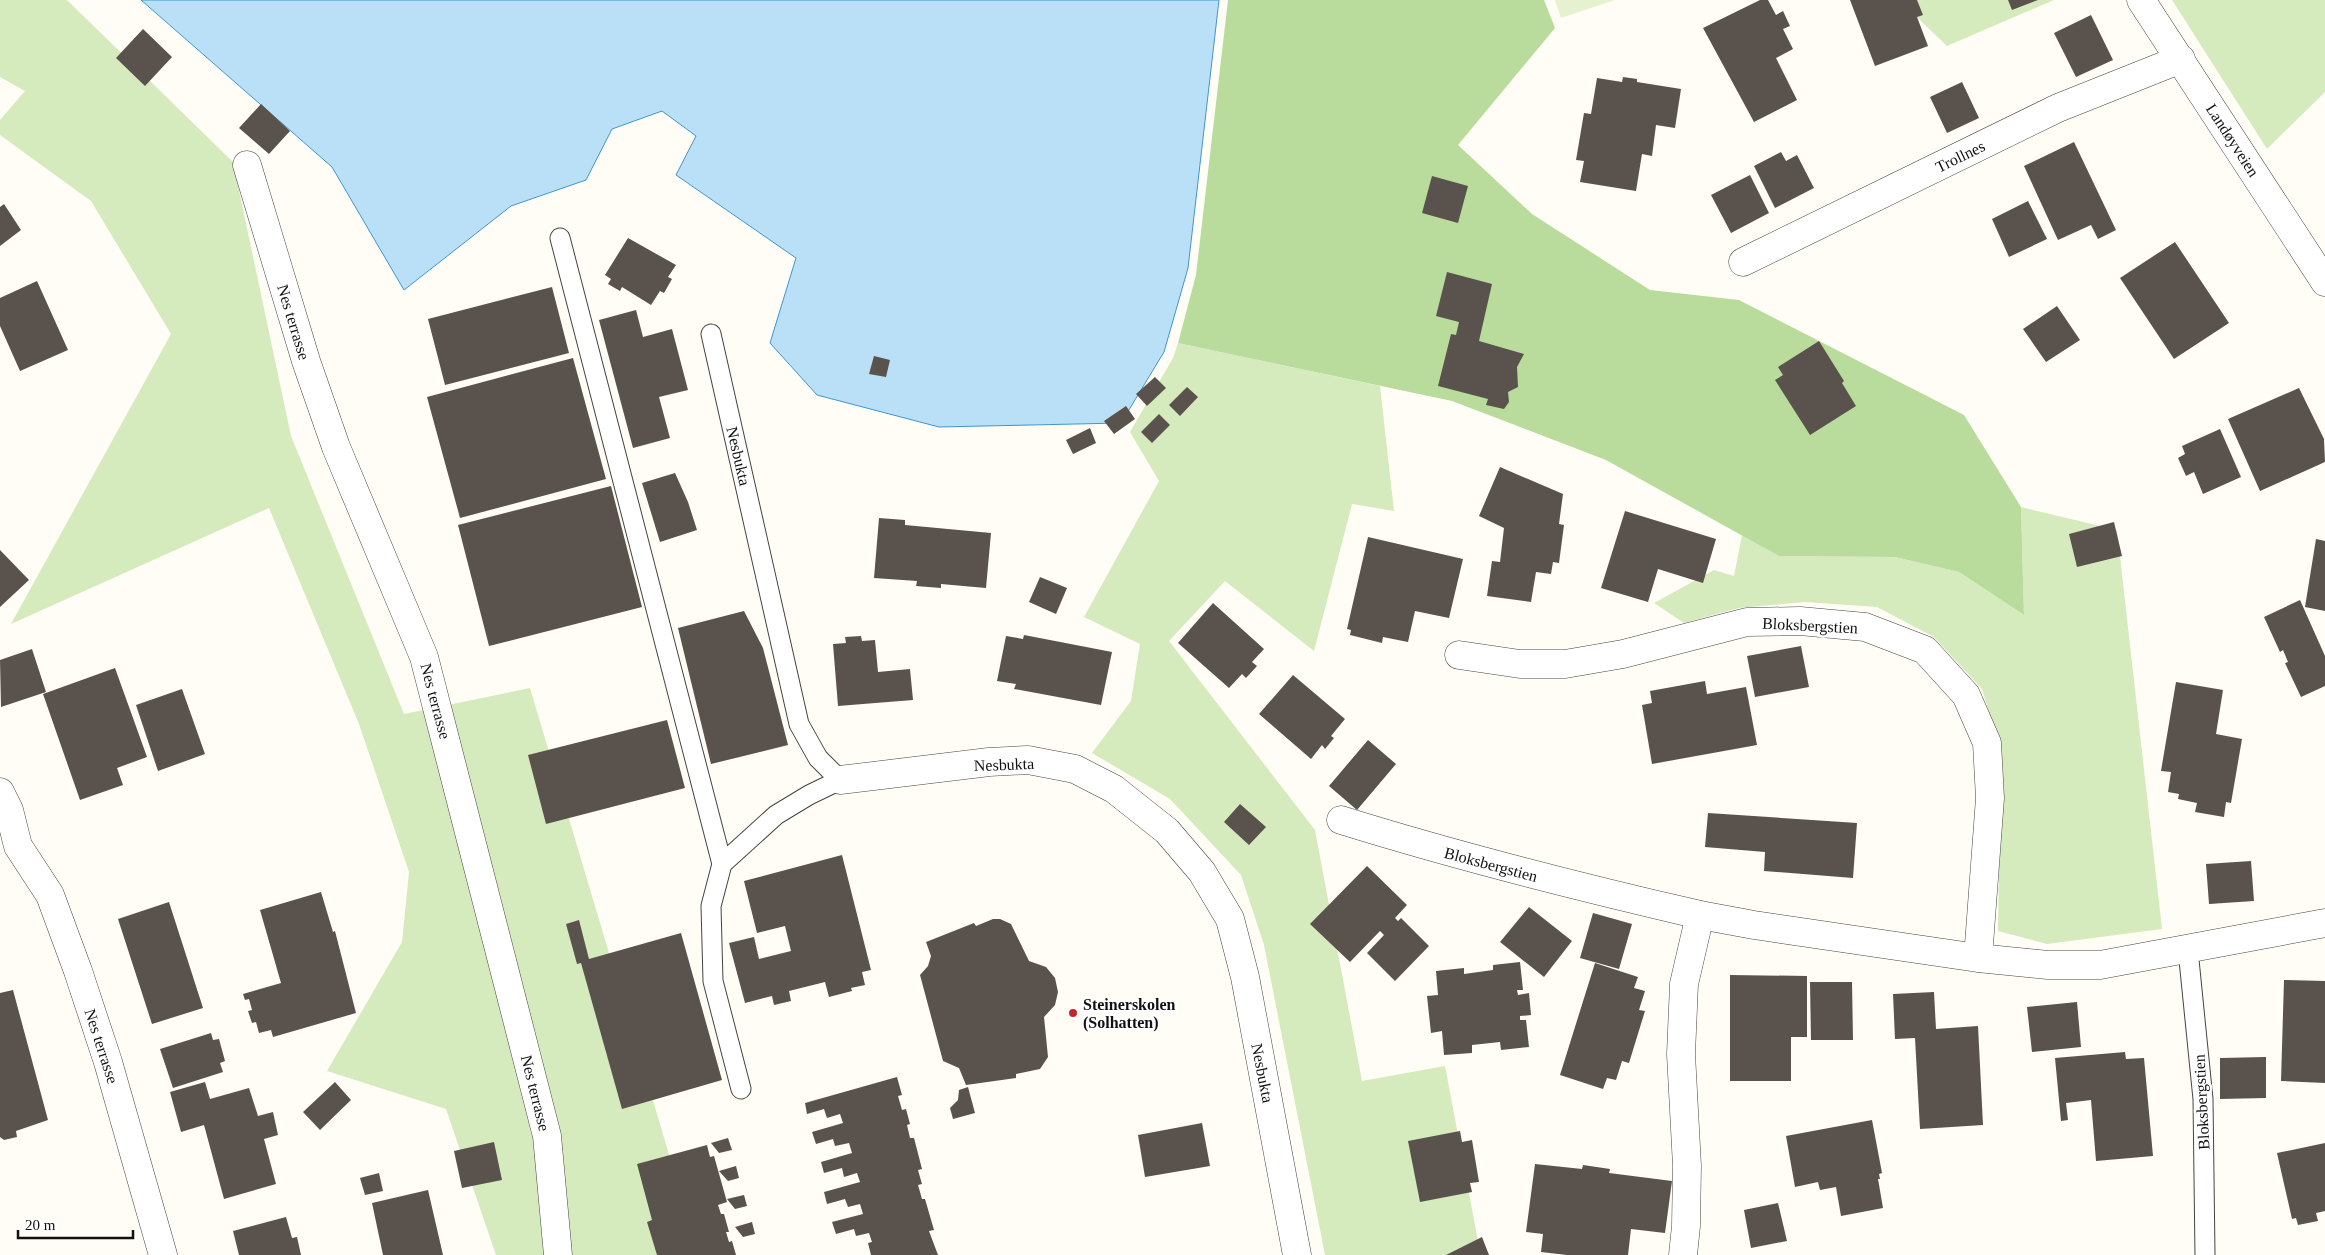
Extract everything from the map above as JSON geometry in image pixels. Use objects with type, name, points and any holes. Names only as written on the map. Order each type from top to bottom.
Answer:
[{"type":"street","name":"Landøyveien","points":[[2141,0],[2325,282]]},
{"type":"street","name":"Trollnes","points":[[1743,262],[2058,108],[2181,59]]},
{"type":"street","name":"Nes terrasse","points":[[246,165],[306,361],[336,447],[424,657],[547,1136],[558,1255]]},
{"type":"street","name":"Bloksbergstien","points":[[1458,655],[1520,664],[1565,664],[1623,654],[1747,622],[1800,621],[1864,627],[1926,650],[1966,695],[1988,743],[1990,798],[1978,958]]},
{"type":"street","name":"Nesbukta","points":[[840,780],[989,762],[1028,760],[1075,769],[1106,785],[1167,831],[1202,872],[1230,920],[1245,977],[1297,1255]]},
{"type":"street","name":"Nes terrasse","points":[[0,792],[9,810],[9,846],[50,895],[78,971],[108,1062],[163,1255]]},
{"type":"street","name":"Bloksbergstien","points":[[1341,820],[1429,848],[1700,915],[1754,925],[1978,958],[2048,965],[2100,964],[2188,950],[2325,922]]},
{"type":"street","points":[[1683,1255],[1686,1226],[1687,1166],[1681,1054],[1684,984],[1700,915]]},
{"type":"lane","points":[[560,238],[722,864],[711,906],[713,981],[741,1089]]},
{"type":"lane","name":"Nesbukta","points":[[711,334],[799,724],[818,758],[840,780]]},
{"type":"lane","points":[[722,864],[776,815],[809,795],[840,780]]},
{"type":"lane","name":"Bloksbergstien","points":[[2188,950],[2203,1099],[2205,1255]]},
{"type":"green space","points":[[0,0],[67,0],[233,162],[291,436],[404,714],[530,688],[699,1255],[496,1255],[446,1109],[327,1071],[402,942],[409,872],[359,724],[269,508],[11,624],[171,334],[91,201],[0,135],[0,120],[25,91],[0,77]]},
{"type":"green space","points":[[1228,0],[1544,0],[1555,28],[1458,145],[1532,214],[1650,290],[1739,300],[1964,415],[2021,507],[2024,615],[1959,572],[1895,557],[1779,556],[1606,460],[1452,401],[1178,343],[1196,275]]},
{"type":"green space","points":[[1555,0],[1615,0],[1561,18]]},
{"type":"green space","points":[[1899,0],[2054,0],[1947,46]]},
{"type":"green space","points":[[2172,0],[2325,0],[2325,92],[2267,149]]},
{"type":"green space","points":[[1178,343],[1380,386],[1394,511],[1352,504],[1314,651],[1225,581],[1169,641],[1315,830],[1362,1081],[1445,1066],[1480,1252],[1466,1255],[1325,1255],[1264,945],[1241,875],[1170,799],[1092,753],[1131,701],[1140,644],[1084,617],[1159,481],[1130,432],[1173,358]]},
{"type":"green space","points":[[2021,507],[2117,530],[2162,929],[2047,944],[1998,931],[2001,752],[1982,689],[1934,637],[1877,607],[1805,602],[1739,608],[1684,623],[1654,603],[1714,570],[1734,576],[1742,535],[1779,556],[1895,557],[1959,572],[2024,615]]},
{"type":"water","points":[[141,0],[1219,0],[1188,268],[1164,352],[1121,423],[939,427],[817,395],[770,343],[796,258],[676,175],[696,136],[662,111],[612,129],[586,180],[511,206],[404,290],[332,167]]},
{"type":"building","points":[[1760,0],[1768,0],[1776,15],[1783,11],[1790,26],[1783,29],[1793,49],[1776,58],[1797,100],[1754,122],[1703,28]]},
{"type":"building","points":[[1850,0],[1917,0],[1923,15],[1917,17],[1928,46],[1875,66]]},
{"type":"building","points":[[2008,0],[2038,0],[2012,10]]},
{"type":"building","points":[[2091,15],[2113,60],[2076,77],[2054,33]]},
{"type":"building","points":[[143,29],[172,57],[145,86],[116,58]]},
{"type":"building","points":[[1623,77],[1637,79],[1637,82],[1681,89],[1675,128],[1656,125],[1652,156],[1642,154],[1636,191],[1580,182],[1584,161],[1576,160],[1584,113],[1591,114],[1597,78],[1622,82]]},
{"type":"building","points":[[1962,82],[1979,118],[1947,133],[1930,97]]},
{"type":"building","points":[[261,104],[290,131],[269,154],[239,128]]},
{"type":"building","points":[[2074,142],[2116,230],[2098,239],[2091,225],[2058,240],[2024,166]]},
{"type":"building","points":[[1781,152],[1786,161],[1797,155],[1814,188],[1775,208],[1754,166]]},
{"type":"building","points":[[1750,175],[1769,213],[1731,233],[1711,195]]},
{"type":"building","points":[[1432,176],[1468,186],[1458,223],[1422,213]]},
{"type":"building","points":[[2028,201],[2047,239],[2009,257],[1992,219]]},
{"type":"building","points":[[4,204],[21,230],[0,246],[0,207]]},
{"type":"building","points":[[628,238],[676,265],[668,277],[672,279],[664,293],[660,291],[651,305],[622,287],[620,291],[608,284],[611,279],[605,275]]},
{"type":"building","points":[[2175,242],[2229,323],[2174,359],[2120,278]]},
{"type":"building","points":[[1447,272],[1492,284],[1479,341],[1524,354],[1517,367],[1518,387],[1508,392],[1509,402],[1504,409],[1486,405],[1488,399],[1438,386],[1451,334],[1456,335],[1459,322],[1436,316]]},
{"type":"building","points":[[37,281],[68,350],[20,371],[0,326],[0,298]]},
{"type":"building","points":[[552,287],[569,353],[445,385],[428,319]]},
{"type":"building","points":[[2057,306],[2080,340],[2046,362],[2023,329]]},
{"type":"building","points":[[636,310],[643,337],[672,329],[688,390],[659,397],[670,438],[633,448],[599,320]]},
{"type":"building","points":[[1819,341],[1844,381],[1842,383],[1856,406],[1810,435],[1775,380],[1783,375],[1778,367]]},
{"type":"building","points":[[874,356],[890,360],[886,377],[869,374]]},
{"type":"building","points":[[573,358],[606,479],[460,518],[427,397]]},
{"type":"building","points":[[1155,377],[1166,388],[1147,406],[1136,394]]},
{"type":"building","points":[[1187,387],[1198,397],[1180,416],[1169,405]]},
{"type":"building","points":[[2299,388],[2324,439],[2325,462],[2260,491],[2228,419]]},
{"type":"building","points":[[1126,406],[1135,419],[1114,434],[1104,421]]},
{"type":"building","points":[[1159,414],[1170,425],[1152,443],[1141,432]]},
{"type":"building","points":[[1090,428],[1096,443],[1073,454],[1066,440]]},
{"type":"building","points":[[2220,429],[2241,477],[2203,494],[2194,472],[2186,476],[2178,458],[2185,454],[2182,446]]},
{"type":"building","points":[[1500,467],[1563,494],[1559,524],[1564,525],[1559,563],[1553,562],[1551,574],[1536,572],[1531,602],[1487,596],[1492,561],[1500,562],[1504,528],[1479,516]]},
{"type":"building","points":[[675,473],[688,502],[697,530],[660,542],[642,483]]},
{"type":"building","points":[[611,486],[642,607],[489,646],[458,525]]},
{"type":"building","points":[[1625,511],[1716,539],[1703,583],[1658,569],[1648,602],[1601,588]]},
{"type":"building","points":[[879,518],[905,520],[905,525],[991,533],[986,588],[941,584],[941,588],[916,586],[917,581],[874,578]]},
{"type":"building","points":[[2114,522],[2122,556],[2077,567],[2069,534]]},
{"type":"building","points":[[1368,537],[1463,559],[1449,618],[1415,611],[1408,642],[1383,637],[1382,643],[1350,635],[1351,630],[1347,629]]},
{"type":"building","points":[[2316,539],[2325,541],[2325,611],[2305,607]]},
{"type":"building","points":[[0,550],[29,580],[0,607]]},
{"type":"building","points":[[1040,577],[1067,588],[1056,614],[1029,602]]},
{"type":"building","points":[[2300,600],[2325,656],[2325,686],[2301,697],[2285,663],[2288,662],[2283,650],[2280,652],[2264,617]]},
{"type":"building","points":[[1213,603],[1264,649],[1252,662],[1257,666],[1246,678],[1242,674],[1229,688],[1178,643]]},
{"type":"building","points":[[744,611],[763,648],[788,745],[711,764],[678,628]]},
{"type":"building","points":[[1024,635],[1112,652],[1101,705],[1014,689],[1016,684],[997,681],[1006,636],[1023,639]]},
{"type":"building","points":[[861,636],[862,641],[875,640],[878,672],[910,669],[913,700],[838,706],[833,644],[846,643],[845,637]]},
{"type":"building","points":[[1801,646],[1809,687],[1755,697],[1747,656]]},
{"type":"building","points":[[32,649],[46,692],[1,707],[0,660]]},
{"type":"building","points":[[115,668],[147,757],[117,768],[123,785],[80,800],[43,694]]},
{"type":"building","points":[[1293,675],[1345,719],[1331,736],[1334,738],[1325,749],[1322,745],[1311,759],[1259,714]]},
{"type":"building","points":[[1705,681],[1707,694],[1746,687],[1757,745],[1652,764],[1642,705],[1652,703],[1650,691]]},
{"type":"building","points":[[2176,682],[2223,690],[2216,734],[2242,739],[2231,803],[2226,802],[2224,817],[2195,812],[2197,803],[2178,799],[2179,794],[2168,792],[2171,772],[2161,771]]},
{"type":"building","points":[[182,689],[205,754],[158,771],[136,705]]},
{"type":"building","points":[[667,720],[685,788],[546,824],[528,755]]},
{"type":"building","points":[[1368,740],[1396,764],[1357,810],[1329,786]]},
{"type":"building","points":[[1240,804],[1266,827],[1249,845],[1224,822]]},
{"type":"building","points":[[1708,813],[1857,823],[1853,878],[1764,871],[1765,852],[1705,847]]},
{"type":"building","points":[[842,855],[871,970],[862,972],[865,985],[851,988],[852,991],[829,997],[825,982],[789,991],[791,1001],[774,1005],[772,996],[745,1003],[729,943],[754,937],[759,959],[791,951],[785,926],[757,933],[744,881]]},
{"type":"building","points":[[2251,861],[2254,901],[2209,904],[2206,864]]},
{"type":"building","points":[[1367,866],[1407,905],[1395,918],[1398,921],[1401,918],[1429,946],[1395,981],[1367,953],[1384,935],[1380,931],[1350,962],[1310,924]]},
{"type":"building","points":[[321,892],[333,932],[335,931],[356,1013],[273,1037],[271,1030],[259,1033],[256,1022],[252,1023],[248,1011],[252,1010],[249,999],[245,1000],[243,994],[281,983],[260,910]]},
{"type":"building","points":[[169,902],[203,1008],[152,1024],[118,919]]},
{"type":"building","points":[[1529,907],[1572,941],[1544,977],[1500,942]]},
{"type":"building","points":[[1593,913],[1632,924],[1619,969],[1580,958]]},
{"type":"building","points":[[993,919],[1000,919],[1011,924],[1029,961],[1046,967],[1055,978],[1058,992],[1055,1005],[1044,1017],[1048,1057],[1040,1069],[1016,1074],[1016,1078],[966,1085],[959,1068],[943,1061],[920,975],[928,966],[931,956],[926,942],[974,923],[976,926]]},
{"type":"building","points":[[579,920],[589,959],[681,933],[722,1080],[622,1109],[581,963],[577,964],[566,924]]},
{"type":"building","points":[[1520,962],[1523,990],[1517,990],[1518,995],[1529,993],[1531,1015],[1520,1016],[1520,1020],[1526,1020],[1529,1047],[1501,1050],[1500,1042],[1472,1045],[1472,1053],[1444,1055],[1442,1031],[1431,1033],[1427,996],[1438,995],[1436,971],[1464,968],[1464,974],[1493,970],[1493,965]]},
{"type":"building","points":[[1595,963],[1638,977],[1634,988],[1645,991],[1639,1010],[1645,1011],[1629,1063],[1622,1061],[1616,1080],[1607,1078],[1603,1089],[1560,1075]]},
{"type":"building","points":[[1730,975],[1807,976],[1807,1037],[1791,1037],[1791,1081],[1730,1081]]},
{"type":"building","points":[[2284,980],[2325,981],[2325,1083],[2281,1081]]},
{"type":"building","points":[[1810,982],[1852,982],[1853,1040],[1811,1040]]},
{"type":"building","points":[[13,990],[48,1120],[16,1131],[17,1137],[4,1140],[0,1137],[0,993]]},
{"type":"building","points":[[1934,992],[1936,1029],[1978,1026],[1983,1125],[1920,1129],[1915,1038],[1895,1039],[1893,994]]},
{"type":"building","points":[[2077,1002],[2081,1047],[2032,1052],[2027,1007]]},
{"type":"building","points":[[211,1033],[213,1040],[219,1039],[225,1061],[220,1063],[223,1072],[173,1088],[160,1049]]},
{"type":"building","points":[[2125,1052],[2126,1059],[2144,1058],[2153,1156],[2096,1161],[2091,1100],[2066,1103],[2068,1120],[2061,1121],[2055,1058]]},
{"type":"building","points":[[2266,1057],[2266,1098],[2220,1099],[2220,1058]]},
{"type":"building","points":[[897,1077],[902,1095],[898,1096],[902,1110],[906,1109],[910,1124],[907,1125],[910,1138],[914,1138],[922,1169],[918,1170],[922,1184],[918,1185],[922,1199],[925,1199],[934,1230],[929,1231],[938,1255],[871,1255],[868,1243],[872,1242],[869,1233],[856,1236],[854,1229],[836,1234],[832,1222],[863,1214],[860,1204],[848,1207],[845,1199],[827,1204],[824,1192],[860,1182],[857,1173],[844,1177],[842,1168],[824,1173],[821,1162],[852,1153],[849,1143],[835,1146],[833,1139],[816,1144],[812,1132],[843,1123],[840,1114],[827,1118],[824,1109],[807,1114],[805,1103]]},
{"type":"building","points":[[205,1082],[210,1099],[249,1088],[258,1116],[273,1112],[278,1135],[264,1139],[276,1184],[224,1199],[204,1125],[181,1132],[170,1092]]},
{"type":"building","points":[[335,1082],[351,1100],[320,1130],[303,1112]]},
{"type":"building","points":[[968,1087],[975,1113],[953,1119],[950,1108],[958,1100],[959,1090]]},
{"type":"building","points":[[1872,1120],[1882,1173],[1879,1174],[1880,1179],[1878,1179],[1883,1208],[1841,1216],[1836,1187],[1820,1190],[1818,1182],[1795,1187],[1786,1136]]},
{"type":"building","points":[[1202,1123],[1210,1166],[1145,1177],[1138,1135]]},
{"type":"building","points":[[1460,1131],[1462,1142],[1472,1140],[1479,1182],[1470,1183],[1472,1192],[1420,1202],[1408,1141]]},
{"type":"building","points":[[728,1138],[732,1150],[719,1153],[711,1143]]},
{"type":"building","points":[[494,1142],[502,1180],[462,1188],[454,1151]]},
{"type":"building","points":[[2325,1143],[2325,1211],[2316,1213],[2318,1221],[2298,1225],[2296,1218],[2292,1219],[2277,1153]]},
{"type":"building","points":[[707,1145],[710,1157],[714,1156],[727,1202],[718,1205],[721,1214],[724,1214],[729,1232],[726,1232],[729,1242],[732,1241],[736,1255],[657,1255],[647,1222],[652,1220],[637,1164]]},
{"type":"building","points":[[1535,1164],[1582,1169],[1583,1165],[1610,1169],[1609,1173],[1672,1181],[1665,1233],[1631,1229],[1628,1255],[1567,1255],[1541,1252],[1543,1234],[1526,1232]]},
{"type":"building","points":[[736,1166],[739,1178],[728,1181],[719,1171]]},
{"type":"building","points":[[379,1173],[383,1191],[365,1195],[360,1178]]},
{"type":"building","points":[[428,1190],[443,1255],[383,1255],[372,1203]]},
{"type":"building","points":[[744,1195],[747,1206],[735,1209],[727,1199]]},
{"type":"building","points":[[1778,1203],[1787,1241],[1751,1248],[1744,1210]]},
{"type":"building","points":[[286,1217],[292,1238],[297,1237],[301,1255],[239,1255],[233,1231]]},
{"type":"building","points":[[752,1222],[755,1234],[743,1237],[735,1227]]},
{"type":"building","points":[[1482,1237],[1489,1255],[1446,1255]]},
{"type":"place","name":"Steinerskolen (Solhatten)","points":[[1073,1013]]}]
